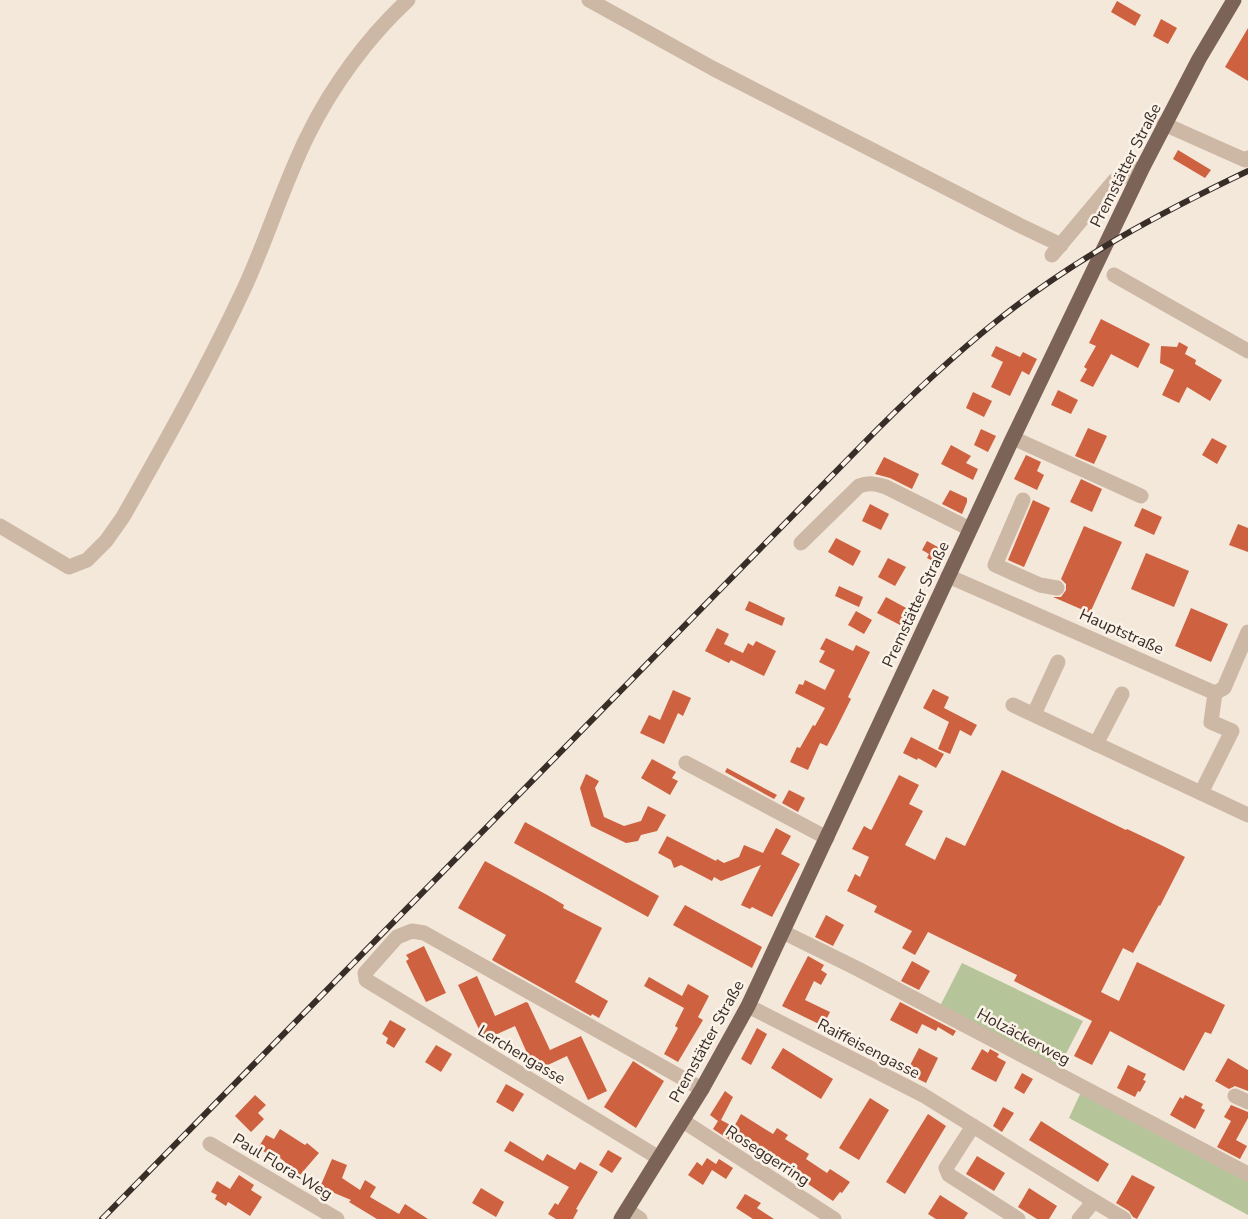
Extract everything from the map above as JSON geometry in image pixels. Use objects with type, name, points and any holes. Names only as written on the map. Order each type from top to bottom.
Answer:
[{"type":"main road","name":"Premstätter Straße","points":[[624,1214],[683,1121],[748,1006],[970,529],[1143,167],[1199,59],[1234,0]]},
{"type":"street","points":[[0,526],[69,567],[87,560],[106,541],[123,517],[211,357],[245,288],[308,135],[340,81],[359,55],[381,26],[408,0]]},
{"type":"street","points":[[589,0],[714,69],[1019,225],[1058,248],[1114,181],[1143,167]]},
{"type":"street","points":[[1164,124],[1245,160],[1248,158]]},
{"type":"street","points":[[1114,275],[1248,351]]},
{"type":"street","points":[[1013,438],[1141,496]]},
{"type":"street","points":[[801,543],[859,486],[866,484],[886,488],[970,529]]},
{"type":"street","points":[[1023,500],[995,565],[1040,585],[1057,588]]},
{"type":"street","name":"Hauptstraße","points":[[948,576],[1215,693]]},
{"type":"street","points":[[1029,611],[1040,585]]},
{"type":"street","points":[[1201,793],[1232,731],[1211,722],[1215,693],[1224,688],[1248,632]]},
{"type":"street","points":[[1034,714],[1058,662]]},
{"type":"street","points":[[1096,744],[1122,694]]},
{"type":"street","points":[[1013,705],[1248,815]]},
{"type":"street","points":[[686,763],[827,838]]},
{"type":"street","name":"Lerchengasse","points":[[659,1158],[366,980],[365,973],[397,937],[412,931],[424,933],[702,1089]]},
{"type":"street","name":"Holzäckerweg","points":[[783,932],[858,969],[1248,1174]]},
{"type":"street","name":"Raiffeisengasse","points":[[748,1006],[923,1095],[1124,1219]]},
{"type":"street","name":"Roseggerring","points":[[683,1121],[834,1219]]},
{"type":"street","points":[[973,1126],[946,1168],[949,1175],[1018,1219]]},
{"type":"street","name":"Paul Flora-Weg","points":[[210,1144],[337,1219]]},
{"type":"street","points":[[1079,1219],[1090,1206],[1089,1198]]},
{"type":"street","points":[[624,1214],[640,1219]]},
{"type":"green space","points":[[962,963],[1083,1021],[1058,1069],[939,1008]]},
{"type":"green space","points":[[1082,1090],[1248,1178],[1248,1215],[1069,1118]]},
{"type":"building","points":[[1117,1],[1141,15],[1135,26],[1111,12]]},
{"type":"building","points":[[1161,19],[1177,28],[1168,44],[1153,36]]},
{"type":"building","points":[[1248,28],[1248,81],[1225,67]]},
{"type":"building","points":[[1178,150],[1211,170],[1205,178],[1173,159]]},
{"type":"building","points":[[1101,319],[1150,344],[1138,368],[1111,354],[1093,387],[1080,381],[1087,369],[1084,367],[1096,346],[1089,343]]},
{"type":"building","points":[[1179,342],[1188,347],[1185,354],[1196,360],[1195,364],[1222,380],[1210,401],[1187,387],[1179,403],[1162,395],[1174,370],[1160,363],[1161,346],[1177,347]]},
{"type":"building","points":[[996,346],[1020,357],[1023,352],[1037,359],[1029,375],[1022,371],[1010,396],[991,387],[1003,362],[991,356]]},
{"type":"building","points":[[1058,390],[1078,400],[1071,414],[1051,405]]},
{"type":"building","points":[[973,392],[992,401],[984,417],[966,408]]},
{"type":"building","points":[[1088,428],[1107,436],[1094,464],[1075,456]]},
{"type":"building","points":[[981,429],[996,436],[988,452],[974,445]]},
{"type":"building","points":[[1212,438],[1227,446],[1217,464],[1202,455]]},
{"type":"building","points":[[951,445],[971,456],[966,463],[978,469],[973,480],[941,464]]},
{"type":"building","points":[[1026,455],[1041,462],[1037,471],[1044,475],[1037,490],[1014,479]]},
{"type":"building","points":[[884,457],[919,474],[912,489],[890,478],[875,474]]},
{"type":"building","points":[[1081,479],[1102,489],[1092,512],[1070,502]]},
{"type":"building","points":[[950,490],[967,498],[962,514],[942,504]]},
{"type":"building","points":[[1033,500],[1050,508],[1024,567],[1008,560]]},
{"type":"building","points":[[870,504],[889,514],[881,530],[862,521]]},
{"type":"building","points":[[1142,508],[1162,517],[1154,535],[1134,526]]},
{"type":"building","points":[[1238,524],[1248,528],[1248,552],[1229,545]]},
{"type":"building","points":[[1084,526],[1122,542],[1090,613],[1053,597],[1061,597],[1066,590],[1066,584],[1061,579]]},
{"type":"building","points":[[836,538],[861,551],[853,566],[828,552]]},
{"type":"building","points":[[927,541],[945,551],[938,564],[927,558],[929,554],[922,550]]},
{"type":"building","points":[[1146,553],[1189,571],[1174,607],[1131,589]]},
{"type":"building","points":[[888,558],[906,567],[895,586],[878,577]]},
{"type":"building","points":[[839,586],[863,597],[859,607],[835,596]]},
{"type":"building","points":[[886,597],[908,609],[900,625],[877,613]]},
{"type":"building","points":[[749,601],[785,618],[782,626],[745,610]]},
{"type":"building","points":[[1191,608],[1228,624],[1211,662],[1175,646]]},
{"type":"building","points":[[856,611],[872,620],[864,634],[848,625]]},
{"type":"building","points":[[717,628],[729,634],[724,644],[743,653],[748,643],[753,646],[756,641],[776,651],[764,676],[731,660],[729,663],[705,651]]},
{"type":"building","points":[[826,638],[853,651],[856,645],[870,652],[848,697],[851,699],[836,729],[827,746],[820,743],[808,770],[790,762],[797,747],[800,748],[825,708],[795,693],[799,684],[803,685],[805,680],[825,690],[835,670],[819,662],[825,651],[820,649]]},
{"type":"building","points":[[933,689],[949,697],[944,708],[977,725],[971,736],[960,730],[950,754],[938,749],[949,722],[923,708]]},
{"type":"building","points":[[673,690],[691,698],[683,716],[678,713],[664,744],[640,733],[649,715],[660,720]]},
{"type":"building","points":[[911,737],[944,754],[936,768],[903,753]]},
{"type":"building","points":[[652,759],[676,772],[672,778],[678,781],[670,795],[641,778]]},
{"type":"building","points":[[727,768],[777,795],[774,799],[725,772]]},
{"type":"building","points":[[1002,770],[1185,857],[1133,953],[1123,948],[1101,992],[1119,1001],[1137,962],[1225,1005],[1211,1034],[1205,1032],[1184,1071],[1110,1031],[1092,1065],[1074,1056],[1092,1021],[1014,981],[1017,975],[928,932],[915,955],[902,948],[912,931],[874,912],[877,906],[847,891],[855,874],[860,877],[869,857],[852,849],[864,826],[872,829],[899,775],[919,785],[909,804],[923,811],[905,845],[935,860],[946,837],[965,846]]},
{"type":"building","points":[[586,774],[599,781],[595,788],[604,817],[624,826],[641,821],[648,806],[666,815],[657,831],[641,835],[638,841],[626,843],[591,826],[580,788]]},
{"type":"building","points":[[789,790],[805,798],[798,812],[782,803]]},
{"type":"building","points":[[525,822],[659,896],[648,917],[514,843]]},
{"type":"building","points":[[776,828],[791,836],[781,854],[800,864],[772,917],[752,907],[750,909],[741,905],[761,865],[721,881],[714,877],[712,881],[681,865],[674,868],[671,860],[658,853],[667,836],[724,863],[739,857],[744,845],[763,853]]},
{"type":"building","points":[[485,861],[564,905],[563,908],[602,928],[575,982],[608,1001],[599,1018],[592,1014],[591,1016],[492,960],[506,935],[458,908]]},
{"type":"building","points":[[685,905],[762,947],[752,968],[673,925]]},
{"type":"building","points":[[826,915],[844,925],[833,946],[815,937]]},
{"type":"building","points":[[424,946],[446,993],[426,1002],[406,961],[409,959],[406,955]]},
{"type":"building","points":[[808,956],[824,965],[821,970],[827,974],[821,985],[814,981],[805,1000],[830,1012],[823,1026],[782,1006]]},
{"type":"building","points":[[912,961],[930,971],[919,990],[901,981]]},
{"type":"building","points":[[477,976],[495,1016],[528,1003],[550,1050],[581,1036],[607,1091],[588,1100],[567,1056],[535,1071],[515,1026],[484,1040],[458,985]]},
{"type":"building","points":[[649,977],[682,996],[688,984],[709,996],[698,1017],[703,1020],[678,1062],[664,1054],[678,1028],[675,1026],[684,1008],[644,986]]},
{"type":"building","points":[[900,1002],[956,1031],[953,1036],[938,1027],[936,1031],[922,1024],[917,1034],[890,1020]]},
{"type":"building","points":[[390,1020],[406,1029],[394,1048],[386,1043],[388,1038],[382,1034]]},
{"type":"building","points":[[757,1028],[767,1034],[751,1065],[741,1059]]},
{"type":"building","points":[[436,1045],[452,1054],[441,1072],[425,1062]]},
{"type":"building","points":[[783,1048],[833,1079],[821,1099],[771,1068]]},
{"type":"building","points":[[919,1048],[938,1058],[926,1083],[906,1073]]},
{"type":"building","points":[[982,1049],[988,1053],[990,1049],[1006,1062],[996,1082],[971,1069]]},
{"type":"building","points":[[1228,1058],[1248,1070],[1248,1091],[1235,1086],[1229,1089],[1215,1081]]},
{"type":"building","points":[[633,1061],[664,1081],[636,1128],[604,1107]]},
{"type":"building","points":[[1128,1065],[1146,1074],[1143,1080],[1146,1081],[1135,1097],[1117,1088]]},
{"type":"building","points":[[1022,1073],[1033,1079],[1024,1094],[1014,1088]]},
{"type":"building","points":[[506,1084],[524,1094],[513,1112],[496,1102]]},
{"type":"building","points":[[725,1091],[733,1097],[721,1120],[734,1127],[741,1114],[773,1134],[777,1128],[788,1135],[785,1139],[809,1154],[806,1159],[827,1173],[830,1169],[850,1182],[842,1193],[840,1192],[833,1201],[808,1184],[811,1179],[793,1167],[791,1170],[772,1158],[768,1164],[757,1158],[762,1148],[739,1134],[734,1143],[713,1129],[718,1121],[710,1115]]},
{"type":"building","points":[[255,1095],[266,1105],[258,1113],[264,1119],[251,1132],[235,1116]]},
{"type":"building","points":[[1185,1095],[1203,1104],[1201,1108],[1205,1110],[1195,1129],[1170,1115],[1180,1097],[1183,1099]]},
{"type":"building","points":[[870,1098],[889,1110],[859,1160],[839,1148]]},
{"type":"building","points":[[1231,1105],[1248,1112],[1248,1118],[1236,1140],[1247,1146],[1240,1159],[1217,1147],[1231,1121],[1224,1117]]},
{"type":"building","points":[[1003,1107],[1014,1113],[1002,1132],[993,1126]]},
{"type":"building","points":[[928,1114],[946,1126],[905,1194],[886,1182]]},
{"type":"building","points":[[1041,1121],[1109,1164],[1098,1182],[1029,1140]]},
{"type":"building","points":[[280,1129],[305,1145],[307,1143],[319,1153],[300,1175],[279,1157],[278,1160],[258,1148],[266,1135],[274,1139]]},
{"type":"building","points":[[510,1141],[543,1161],[547,1154],[575,1170],[580,1162],[598,1172],[576,1209],[578,1210],[573,1219],[556,1219],[548,1214],[555,1203],[558,1205],[569,1187],[504,1151]]},
{"type":"building","points":[[608,1150],[622,1158],[612,1173],[599,1165]]},
{"type":"building","points":[[977,1156],[1005,1173],[994,1191],[966,1174]]},
{"type":"building","points":[[707,1158],[716,1164],[719,1159],[733,1168],[726,1179],[712,1170],[703,1185],[688,1175],[697,1162],[702,1166]]},
{"type":"building","points":[[332,1159],[347,1165],[342,1178],[360,1190],[365,1180],[376,1187],[370,1197],[399,1214],[405,1204],[428,1219],[377,1219],[349,1202],[351,1200],[320,1187]]},
{"type":"building","points":[[239,1175],[254,1185],[251,1190],[262,1197],[250,1216],[228,1202],[226,1206],[215,1199],[217,1195],[211,1192],[217,1181],[230,1189]]},
{"type":"building","points":[[1132,1175],[1155,1187],[1137,1219],[1116,1203]]},
{"type":"building","points":[[481,1188],[504,1202],[496,1217],[472,1203]]},
{"type":"building","points":[[1029,1188],[1057,1206],[1049,1219],[1037,1219],[1018,1207]]},
{"type":"building","points":[[745,1194],[761,1203],[757,1208],[774,1219],[753,1219],[736,1208]]},
{"type":"building","points":[[940,1195],[968,1213],[964,1219],[936,1219],[928,1214]]},
{"type":"railway","points":[[102,1219],[927,381],[998,320],[1087,257],[1182,203],[1248,171]]}]
